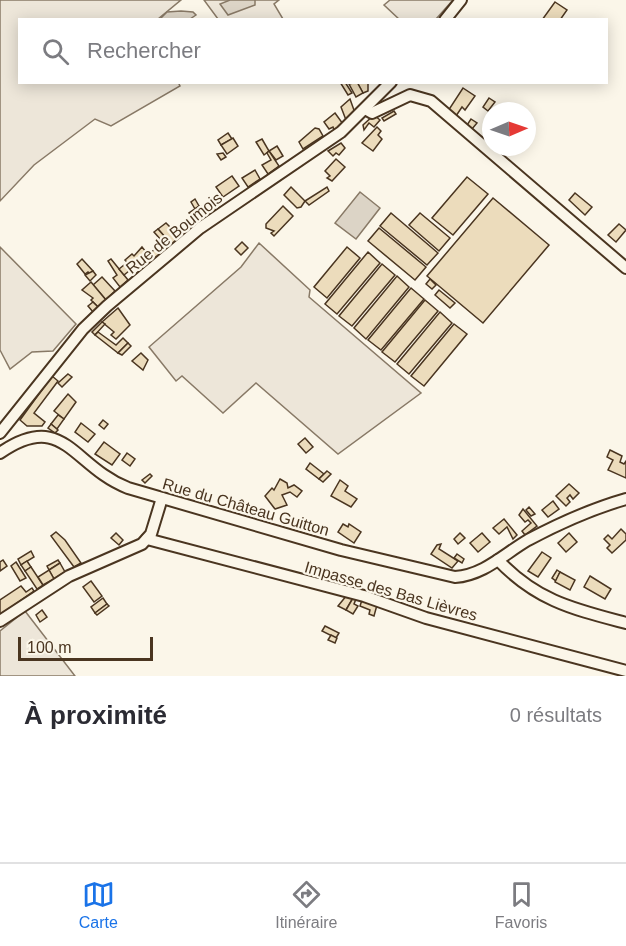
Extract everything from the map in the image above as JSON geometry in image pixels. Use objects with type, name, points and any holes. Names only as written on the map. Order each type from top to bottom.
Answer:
[{"type":"street","points":[[447,18],[461,0]]},
{"type":"street","name":"Rue de Boumois","points":[[0,433],[83,329],[107,306],[200,228],[341,132],[389,84]]},
{"type":"street","points":[[365,109],[372,113],[410,95],[431,101],[626,268]]},
{"type":"street","name":"Rue du Château Guitton","points":[[0,453],[31,436],[53,437],[115,483],[341,550],[445,575],[467,576],[572,518],[626,499]]},
{"type":"street","points":[[0,621],[69,576],[138,548],[147,539],[162,498]]},
{"type":"street","name":"Impasse des Bas Lièvres","points":[[147,539],[364,596],[426,618],[626,671]]},
{"type":"street","points":[[498,560],[514,577],[554,602],[626,623]]},
{"type":"shaded area","points":[[0,0],[181,0],[159,18],[18,18],[18,84],[179,84],[180,86],[111,126],[95,119],[34,165],[0,201]]},
{"type":"shaded area","points":[[204,0],[279,0],[274,4],[282,18],[217,18]]},
{"type":"shaded area","points":[[230,0],[255,0],[255,5],[228,15],[220,4]]},
{"type":"shaded area","points":[[390,0],[453,0],[437,18],[398,18],[384,5]]},
{"type":"shaded area","points":[[167,12],[193,12],[196,15],[192,18],[161,18]]},
{"type":"shaded area","points":[[360,192],[380,208],[356,239],[335,223]]},
{"type":"shaded area","points":[[259,243],[310,290],[309,297],[421,393],[338,454],[256,383],[223,413],[182,376],[176,381],[149,347],[241,267]]},
{"type":"shaded area","points":[[0,247],[76,324],[53,351],[32,352],[10,369],[0,350]]},
{"type":"shaded area","points":[[25,611],[75,676],[0,676],[0,631]]},
{"type":"building","points":[[555,2],[567,10],[561,18],[543,18]]},
{"type":"building","points":[[341,84],[346,84],[352,93],[348,95]]},
{"type":"building","points":[[349,84],[358,84],[363,93],[356,97]]},
{"type":"building","points":[[358,84],[368,84],[368,91],[363,93]]},
{"type":"building","points":[[463,88],[475,96],[465,110],[462,107],[456,116],[448,111]]},
{"type":"building","points":[[350,99],[355,113],[346,120],[341,107]]},
{"type":"building","points":[[394,111],[396,114],[384,121],[382,118]]},
{"type":"building","points":[[335,113],[343,124],[334,130],[333,127],[329,129],[324,122]]},
{"type":"building","points":[[374,115],[380,120],[374,127],[369,123],[364,130],[363,125]]},
{"type":"building","points":[[471,119],[477,123],[472,129],[467,125]]},
{"type":"building","points":[[377,127],[381,131],[378,135],[382,139],[373,151],[362,143]]},
{"type":"building","points":[[315,128],[319,129],[323,136],[303,149],[299,142]]},
{"type":"building","points":[[228,133],[232,139],[221,145],[218,140]]},
{"type":"building","points":[[233,138],[238,146],[227,154],[221,145]]},
{"type":"building","points":[[262,139],[269,151],[264,155],[256,142]]},
{"type":"building","points":[[341,143],[345,148],[339,155],[336,153],[333,156],[328,151]]},
{"type":"building","points":[[277,146],[283,156],[276,160],[269,151]]},
{"type":"building","points":[[269,151],[279,166],[268,174],[262,165],[271,160],[267,153]]},
{"type":"building","points":[[223,153],[226,157],[221,160],[217,154]]},
{"type":"building","points":[[336,159],[345,167],[332,181],[327,178],[330,176],[325,171]]},
{"type":"building","points":[[255,170],[260,179],[248,187],[242,178]]},
{"type":"building","points":[[232,176],[239,186],[223,197],[216,187]]},
{"type":"building","points":[[467,177],[488,194],[453,235],[432,218]]},
{"type":"building","points":[[291,187],[305,201],[301,207],[297,208],[284,195]]},
{"type":"building","points":[[327,187],[329,191],[309,205],[305,201]]},
{"type":"building","points":[[575,193],[592,207],[585,215],[569,200]]},
{"type":"building","points":[[493,198],[549,245],[483,323],[427,276]]},
{"type":"building","points":[[195,199],[199,206],[195,209],[191,202]]},
{"type":"building","points":[[210,201],[216,210],[205,218],[200,208]]},
{"type":"building","points":[[199,206],[202,211],[194,219],[189,213]]},
{"type":"building","points":[[283,206],[293,216],[274,236],[271,233],[274,231],[266,228],[266,224]]},
{"type":"building","points":[[391,213],[438,253],[427,265],[380,226]]},
{"type":"building","points":[[420,213],[450,238],[439,251],[409,225]]},
{"type":"building","points":[[194,219],[197,224],[193,227],[189,223]]},
{"type":"building","points":[[166,223],[182,239],[167,252],[161,244],[165,237],[158,229]]},
{"type":"building","points":[[619,224],[626,230],[616,242],[608,235]]},
{"type":"building","points":[[379,228],[426,267],[415,280],[368,241]]},
{"type":"building","points":[[158,229],[165,237],[161,240],[154,232]]},
{"type":"building","points":[[242,242],[248,248],[241,255],[235,249]]},
{"type":"building","points":[[161,244],[167,252],[155,262],[148,255]]},
{"type":"building","points":[[142,247],[146,252],[140,263],[136,259],[130,265],[125,260],[132,254],[134,256]]},
{"type":"building","points":[[347,247],[360,258],[327,298],[314,287]]},
{"type":"building","points":[[368,252],[380,263],[337,314],[325,304]]},
{"type":"building","points":[[150,257],[155,262],[145,270],[143,267],[145,261]]},
{"type":"building","points":[[82,259],[93,271],[90,274],[88,272],[85,274],[77,264]]},
{"type":"building","points":[[111,259],[128,280],[120,287],[113,278],[117,275],[108,261]]},
{"type":"building","points":[[382,264],[395,275],[352,326],[339,316]]},
{"type":"building","points":[[124,265],[129,271],[124,275],[119,269]]},
{"type":"building","points":[[93,271],[96,275],[90,281],[85,275]]},
{"type":"building","points":[[397,276],[409,287],[366,339],[354,328]]},
{"type":"building","points":[[102,277],[115,291],[106,300],[93,285]]},
{"type":"building","points":[[430,279],[436,285],[432,289],[426,284]]},
{"type":"building","points":[[91,282],[106,300],[98,307],[91,300],[93,298],[82,290]]},
{"type":"building","points":[[411,288],[424,299],[381,350],[368,340]]},
{"type":"building","points":[[439,290],[455,303],[450,308],[435,295]]},
{"type":"building","points":[[425,300],[438,311],[395,362],[382,352]]},
{"type":"building","points":[[93,302],[98,307],[93,312],[88,306]]},
{"type":"building","points":[[118,308],[130,325],[116,339],[111,335],[114,332],[102,322]]},
{"type":"building","points":[[440,312],[452,323],[409,374],[397,364]]},
{"type":"building","points":[[102,322],[105,324],[95,335],[92,332]]},
{"type":"building","points":[[454,324],[467,334],[424,386],[411,376]]},
{"type":"building","points":[[98,332],[116,345],[123,338],[128,343],[118,353],[95,335]]},
{"type":"building","points":[[128,343],[131,346],[122,355],[118,353]]},
{"type":"building","points":[[141,353],[148,360],[143,370],[132,361]]},
{"type":"building","points":[[68,374],[72,377],[62,387],[58,383]]},
{"type":"building","points":[[52,376],[58,381],[34,413],[45,422],[42,426],[27,426],[20,420]]},
{"type":"building","points":[[68,394],[76,402],[64,419],[54,411]]},
{"type":"building","points":[[58,415],[64,419],[57,429],[51,424]]},
{"type":"building","points":[[103,420],[108,424],[104,429],[99,425]]},
{"type":"building","points":[[81,423],[95,434],[88,442],[75,432]]},
{"type":"building","points":[[51,424],[58,430],[55,433],[48,428]]},
{"type":"building","points":[[305,438],[313,447],[306,453],[298,444]]},
{"type":"building","points":[[104,442],[120,454],[112,465],[95,454]]},
{"type":"building","points":[[610,450],[622,456],[620,462],[624,464],[626,461],[626,478],[608,470],[613,460],[607,457]]},
{"type":"building","points":[[127,453],[135,459],[130,466],[122,460]]},
{"type":"building","points":[[310,463],[324,474],[319,479],[306,469]]},
{"type":"building","points":[[327,471],[331,474],[323,482],[319,479]]},
{"type":"building","points":[[150,474],[152,476],[145,483],[142,480]]},
{"type":"building","points":[[280,479],[287,483],[288,488],[294,485],[302,491],[297,497],[290,492],[282,495],[287,505],[275,509],[265,496],[272,488],[274,490]]},
{"type":"building","points":[[340,480],[348,486],[345,491],[357,499],[351,507],[331,496]]},
{"type":"building","points":[[569,484],[579,493],[573,499],[570,495],[567,498],[570,502],[566,506],[556,496]]},
{"type":"building","points":[[553,501],[559,509],[548,517],[542,510]]},
{"type":"building","points":[[529,507],[535,514],[531,516],[526,510]]},
{"type":"building","points":[[523,509],[537,526],[525,535],[522,531],[531,523],[528,520],[525,522],[519,515]]},
{"type":"building","points":[[504,519],[517,535],[513,539],[507,527],[499,534],[493,528]]},
{"type":"building","points":[[343,524],[348,527],[349,524],[361,532],[354,543],[338,532]]},
{"type":"building","points":[[621,529],[626,534],[626,540],[612,553],[607,548],[610,545],[604,539],[608,535],[612,539]]},
{"type":"building","points":[[56,532],[65,540],[81,563],[74,567],[51,536]]},
{"type":"building","points":[[116,533],[123,540],[119,545],[111,538]]},
{"type":"building","points":[[460,533],[465,538],[458,544],[454,539]]},
{"type":"building","points":[[482,533],[490,542],[478,552],[470,543]]},
{"type":"building","points":[[569,533],[577,542],[566,552],[558,543]]},
{"type":"building","points":[[441,544],[439,549],[458,561],[452,568],[431,554],[437,545]]},
{"type":"building","points":[[31,551],[34,557],[21,565],[18,559]]},
{"type":"building","points":[[542,552],[551,558],[538,577],[528,571]]},
{"type":"building","points":[[457,554],[464,559],[462,563],[454,558]]},
{"type":"building","points":[[3,560],[7,566],[0,571],[0,562]]},
{"type":"building","points":[[58,560],[60,563],[49,570],[47,566]]},
{"type":"building","points":[[27,561],[31,567],[25,571],[21,565]]},
{"type":"building","points":[[16,562],[26,578],[20,581],[11,566]]},
{"type":"building","points":[[60,563],[65,572],[54,579],[49,570]]},
{"type":"building","points":[[31,567],[43,585],[37,589],[25,571]]},
{"type":"building","points":[[49,570],[54,579],[43,585],[38,577]]},
{"type":"building","points":[[557,570],[560,572],[556,581],[552,578]]},
{"type":"building","points":[[560,572],[575,580],[570,590],[555,582]]},
{"type":"building","points":[[590,576],[611,589],[605,599],[584,587]]},
{"type":"building","points":[[91,581],[102,596],[94,602],[83,587]]},
{"type":"building","points":[[21,586],[26,592],[32,588],[34,591],[0,615],[0,600]]},
{"type":"building","points":[[347,595],[353,598],[346,610],[338,606]]},
{"type":"building","points":[[103,598],[107,604],[95,613],[91,607]]},
{"type":"building","points":[[353,598],[356,599],[354,604],[358,606],[353,614],[346,610]]},
{"type":"building","points":[[362,600],[377,605],[374,616],[369,614],[370,610],[360,606]]},
{"type":"building","points":[[107,604],[109,606],[97,615],[95,613]]},
{"type":"building","points":[[42,610],[47,617],[40,622],[36,615]]},
{"type":"building","points":[[325,626],[339,633],[336,638],[322,631]]},
{"type":"building","points":[[331,635],[337,638],[335,643],[328,640]]}]
